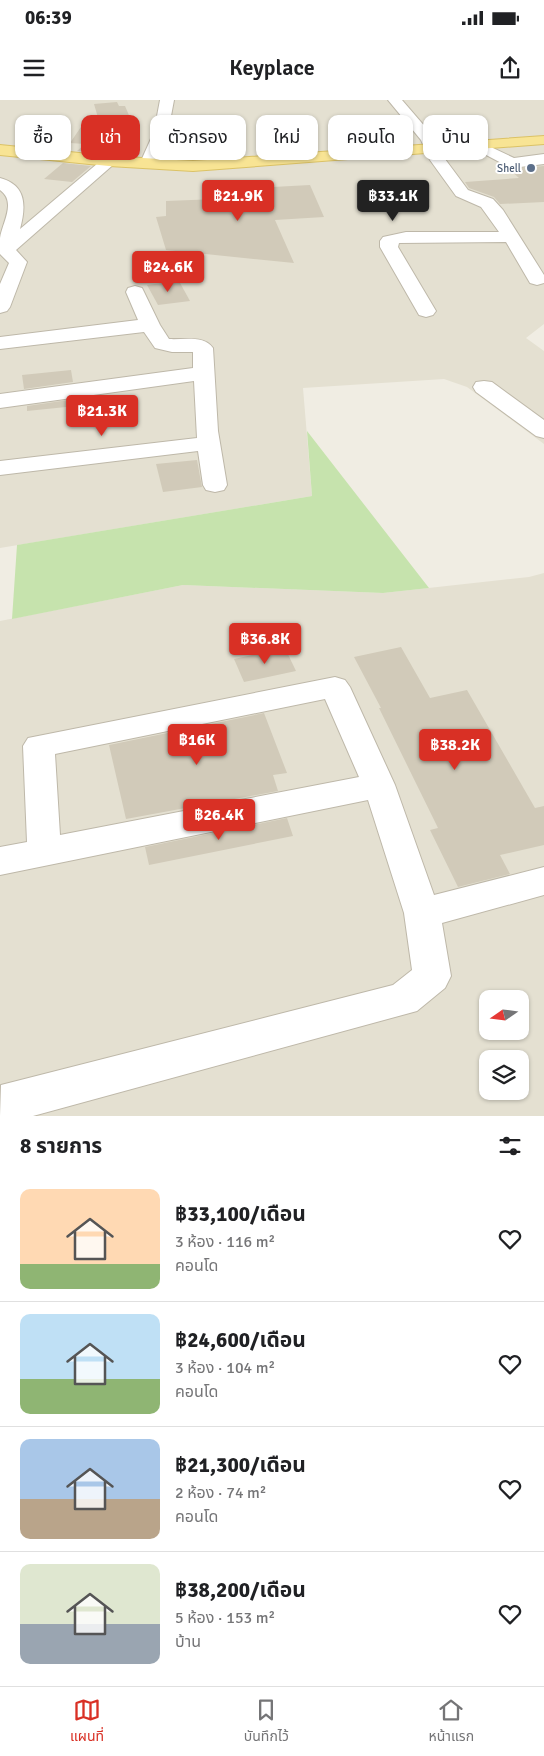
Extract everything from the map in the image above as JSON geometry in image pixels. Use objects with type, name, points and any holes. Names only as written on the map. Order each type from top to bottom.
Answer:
[{"type":"main road","points":[[488,145],[544,143]]},
{"type":"main road","points":[[0,150],[109,161],[192,166],[423,149]]},
{"type":"street","points":[[148,163],[161,132],[167,100]]},
{"type":"street","points":[[395,100],[423,133]]},
{"type":"street","points":[[488,150],[512,163],[544,159]]},
{"type":"street","points":[[438,160],[462,193],[487,203],[497,214],[538,278]]},
{"type":"street","points":[[3,250],[109,161]]},
{"type":"street","points":[[0,183],[10,188],[15,194],[16,218],[3,250]]},
{"type":"street","points":[[426,311],[389,247],[389,241],[406,237],[512,237]]},
{"type":"street","points":[[0,306],[18,262],[3,250]]},
{"type":"street","points":[[135,292],[150,325],[162,344],[203,348],[203,373],[209,443],[215,485]]},
{"type":"street","points":[[0,343],[150,325]]},
{"type":"street","points":[[0,401],[203,373]]},
{"type":"street","points":[[484,387],[544,431]]},
{"type":"street","points":[[0,468],[209,443]]},
{"type":"street","points":[[1,1106],[404,999],[432,976],[422,914],[379,785],[335,687],[39,746],[44,852]]},
{"type":"street","points":[[0,862],[379,785]]},
{"type":"street","points":[[422,914],[544,881]]},
{"type":"shaded area","points":[[0,100],[544,100],[544,324],[526,338],[544,351],[544,444],[467,387],[444,379],[303,388],[312,496],[0,548]]},
{"type":"shaded area","points":[[544,573],[544,1116],[0,1116],[0,621],[183,585],[383,593],[529,577]]},
{"type":"green space","points":[[307,431],[429,588],[383,593],[183,585],[12,619],[17,545],[312,496]]},
{"type":"building","points":[[117,102],[119,106],[125,106],[129,115],[97,115],[94,104]]},
{"type":"building","points":[[81,127],[81,144],[71,142]]},
{"type":"building","points":[[63,163],[91,166],[72,182],[44,179]]},
{"type":"building","points":[[544,166],[544,202],[500,204],[494,197],[469,188],[465,182],[519,178],[509,169]]},
{"type":"building","points":[[310,185],[324,217],[275,220],[294,263],[166,250],[156,217],[166,216],[166,201],[217,199],[215,190]]},
{"type":"building","points":[[179,281],[190,301],[158,305],[147,285]]},
{"type":"building","points":[[71,370],[73,382],[24,389],[22,375]]},
{"type":"building","points":[[75,399],[76,406],[27,411],[27,406]]},
{"type":"building","points":[[197,460],[202,487],[163,492],[156,464]]},
{"type":"building","points":[[401,647],[430,698],[467,690],[535,808],[544,806],[544,845],[500,855],[510,874],[458,887],[430,830],[438,828],[379,708],[381,708],[354,657]]},
{"type":"building","points":[[285,648],[296,671],[244,682],[234,659]]},
{"type":"building","points":[[264,713],[287,773],[273,775],[278,791],[126,819],[109,745]]},
{"type":"building","points":[[287,818],[293,836],[149,865],[145,847]]},
{"type":"place","name":"Shell","points":[[531,168]]}]
